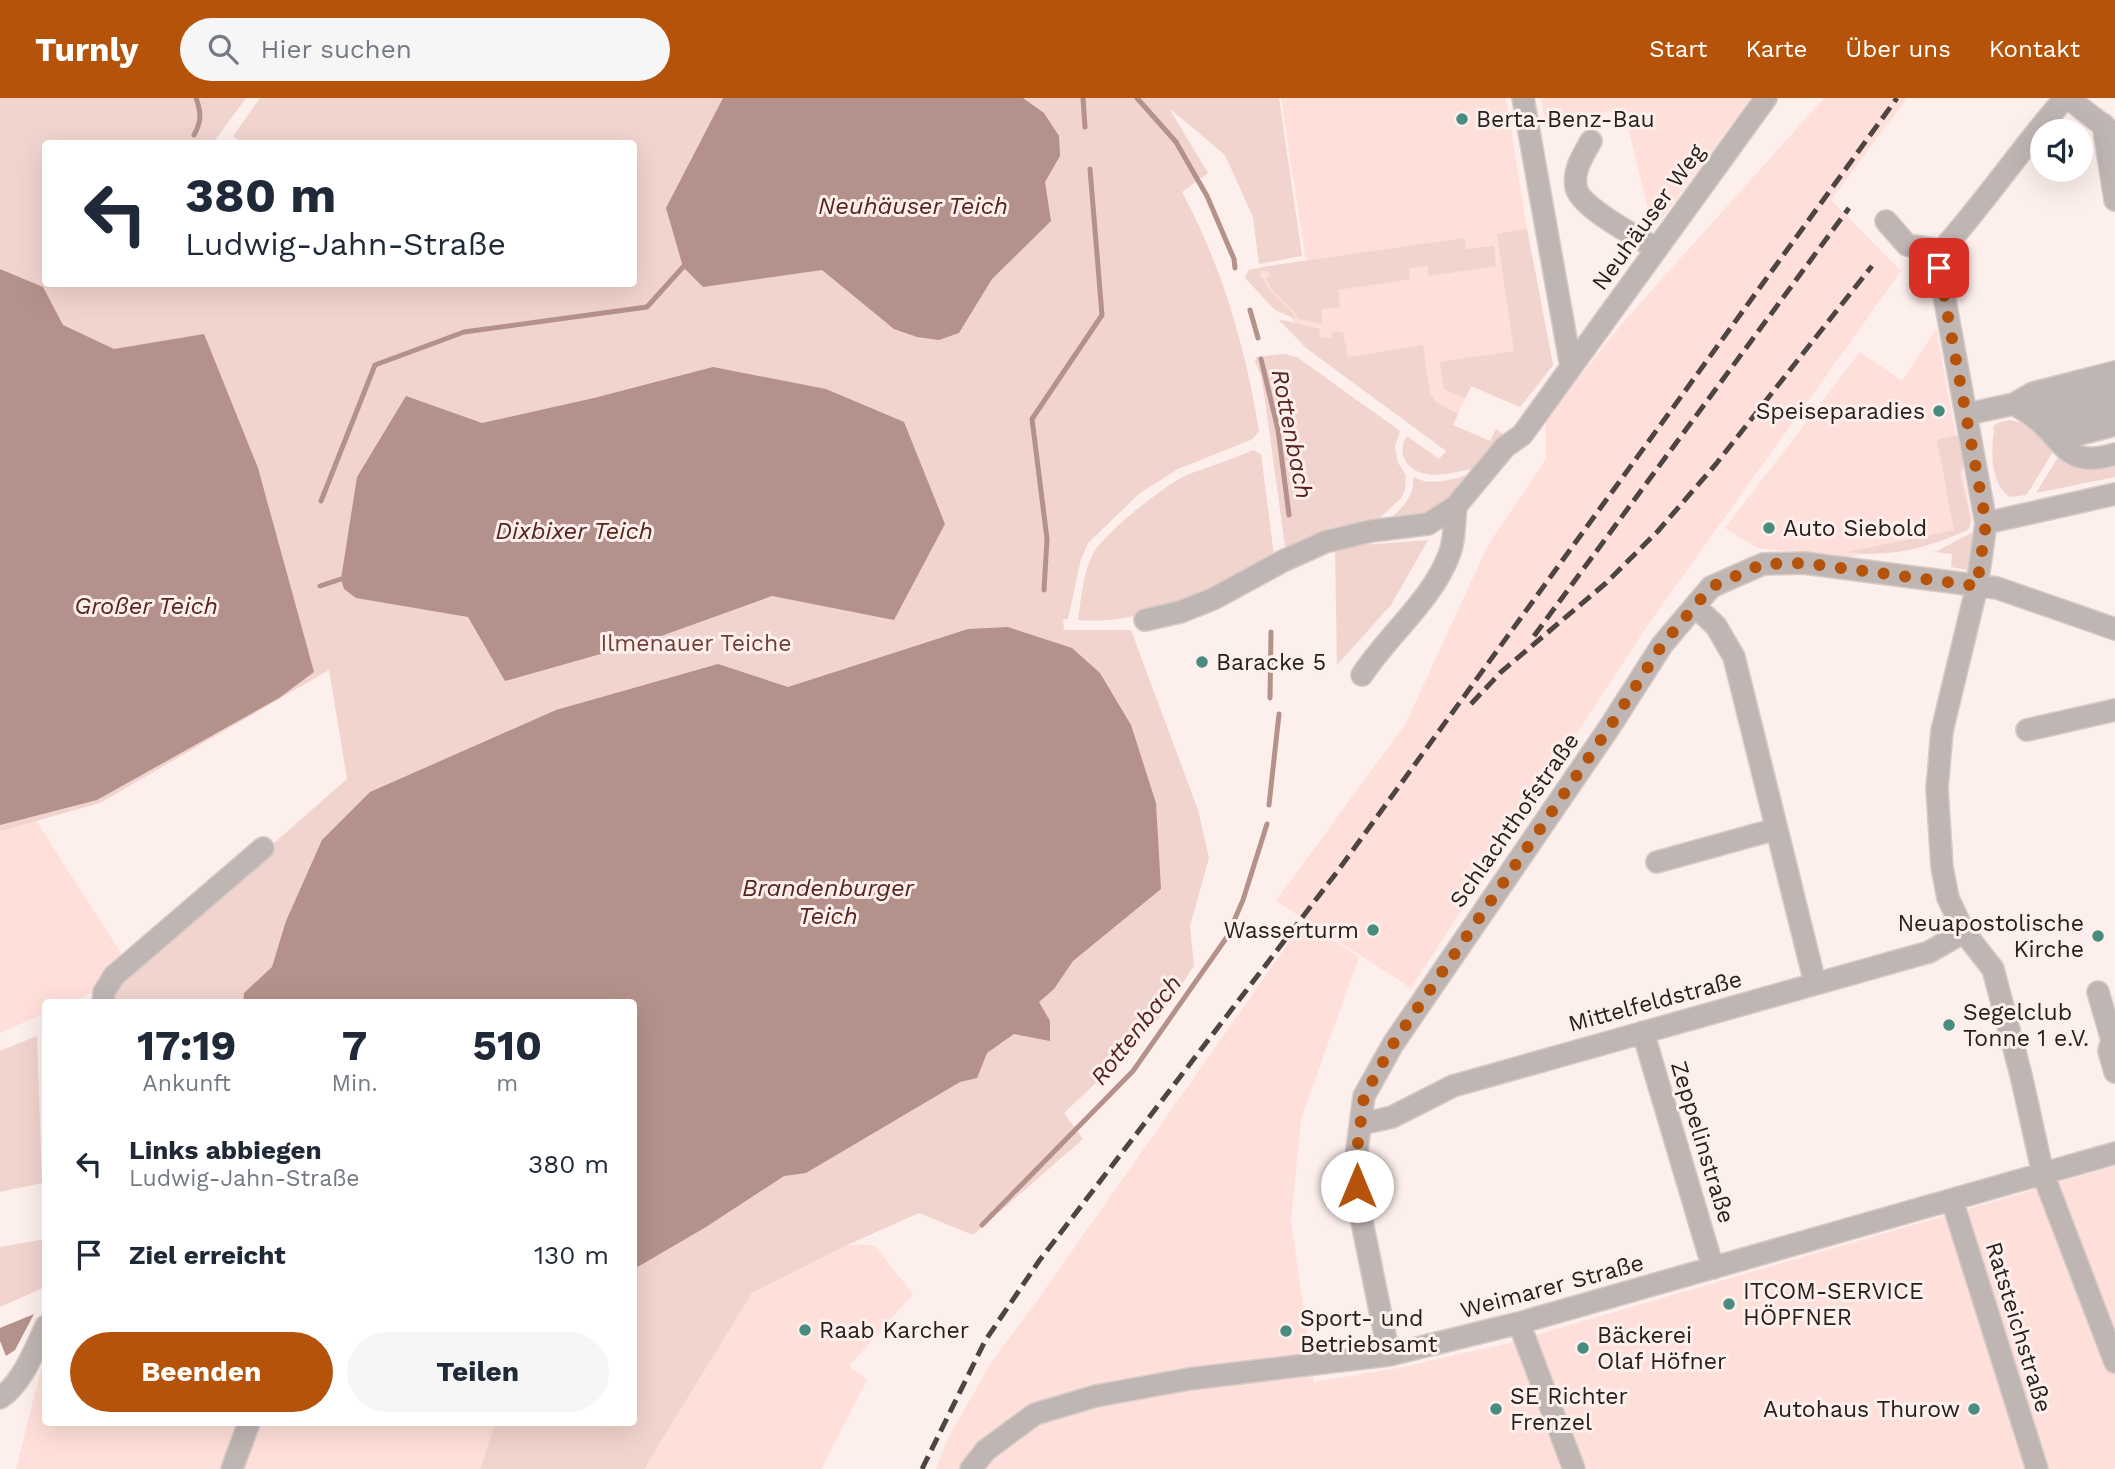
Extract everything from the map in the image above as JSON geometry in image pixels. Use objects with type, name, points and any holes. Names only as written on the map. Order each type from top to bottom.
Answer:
[{"type":"street","name":"Neuhäuser Weg","points":[[1523,98],[1571,367]]},
{"type":"street","name":"Neuhäuser Weg","points":[[1145,620],[1181,612],[1213,599],[1283,561],[1325,542],[1371,531],[1428,524],[1456,506],[1506,447],[1522,435],[1766,98]]},
{"type":"street","points":[[2115,200],[2109,129],[2067,98],[2038,129],[1941,252],[1939,268],[1986,523],[1977,586],[1942,731],[1937,789],[1942,867],[1948,898],[1964,932],[1993,969],[2043,1174],[2115,1362]]},
{"type":"street","points":[[1591,141],[1576,168],[1576,189],[1587,205],[1657,250]]},
{"type":"street","points":[[1886,220],[1907,245],[1941,252]]},
{"type":"street","points":[[2115,372],[2033,393],[2043,427],[2081,457],[2115,454]]},
{"type":"street","points":[[2043,427],[2115,390]]},
{"type":"street","points":[[2043,427],[2115,407]]},
{"type":"street","points":[[1966,414],[2115,443]]},
{"type":"street","points":[[2043,427],[2115,425]]},
{"type":"street","points":[[1986,523],[2115,494]]},
{"type":"street","points":[[1362,675],[1373,657],[1436,583],[1450,553],[1456,506]]},
{"type":"street","name":"Schlachthofstraße","points":[[1389,1355],[1359,1207],[1355,1166],[1364,1096],[1393,1044],[1602,738],[1662,645],[1711,587],[1763,564],[1804,563],[1997,588],[2115,629]]},
{"type":"street","points":[[1695,606],[1716,626],[1734,657],[1815,983]]},
{"type":"street","points":[[2027,730],[2115,710]]},
{"type":"street","points":[[1657,862],[1776,830]]},
{"type":"street","points":[[103,999],[104,992],[114,976],[263,848]]},
{"type":"street","name":"Mittelfeldstraße","points":[[1361,1125],[1392,1117],[1453,1086],[1929,952],[1964,932]]},
{"type":"street","points":[[2098,992],[2112,1040],[2109,1051],[2115,1072]]},
{"type":"street","name":"Zeppelinstraße","points":[[1643,1032],[1713,1268]]},
{"type":"street","name":"Weimarer Straße","points":[[971,1469],[986,1450],[1035,1414],[1096,1396],[1188,1379],[1389,1355],[1519,1323],[2115,1153]]},
{"type":"street","name":"Ratsteichstraße","points":[[1952,1199],[2036,1469]]},
{"type":"street","points":[[1519,1323],[1574,1469]]},
{"type":"street","points":[[0,1398],[20,1376],[42,1336]]},
{"type":"street","points":[[232,1469],[247,1426]]},
{"type":"shaded area","points":[[1281,98],[1506,98],[1553,365],[1520,407],[1471,386],[1453,425],[1293,323],[1293,318],[1275,310],[1245,278],[1249,270],[1306,261]]},
{"type":"shaded area","points":[[1541,98],[1751,98],[1653,230],[1624,111],[1545,120]]},
{"type":"shaded area","points":[[1824,98],[1907,98],[1831,200],[1901,271],[1647,626],[1411,988],[1276,901],[1406,723],[1488,545],[1546,459],[1546,419],[1619,327]]},
{"type":"shaded area","points":[[1936,329],[1971,516],[1968,526],[1944,539],[1842,558],[1757,548],[1725,528],[1860,352],[1902,381]]},
{"type":"shaded area","points":[[33,816],[121,953],[91,993],[78,999],[42,999],[42,1014],[0,1033],[0,825]]},
{"type":"shaded area","points":[[1304,921],[1359,957],[1301,1119],[1291,1221],[1314,1382],[1393,1369],[1505,1344],[2115,1166],[2115,1469],[936,1469],[947,1440],[992,1361]]},
{"type":"shaded area","name":"Raab Karcher","points":[[847,1245],[874,1245],[913,1294],[849,1366],[867,1380],[821,1469],[644,1469],[752,1293]]},
{"type":"shaded area","points":[[42,1366],[42,1426],[494,1426],[480,1469],[16,1469]]},
{"type":"green space","name":"Ilmenauer Teiche","points":[[0,98],[246,98],[215,140],[42,140],[42,287],[637,287],[637,140],[238,140],[233,136],[260,98],[1279,98],[1302,256],[1259,264],[1253,217],[1225,155],[1169,108],[1208,173],[1182,192],[1209,249],[1231,308],[1259,431],[1253,439],[1178,469],[1140,493],[1088,543],[1081,559],[1068,619],[1063,619],[1064,630],[1131,630],[1198,810],[1209,858],[1190,926],[1194,966],[1159,1018],[1131,1050],[1064,1113],[1083,1139],[973,1235],[919,1213],[847,1245],[752,1293],[644,1469],[480,1469],[494,1426],[637,1426],[637,999],[113,999],[122,976],[347,779],[329,670],[100,803],[0,831]]},
{"type":"green space","points":[[1527,229],[1553,365],[1520,407],[1471,386],[1465,399],[1444,389],[1440,362],[1514,351],[1497,234]]},
{"type":"green space","points":[[1465,238],[1466,249],[1494,246],[1496,266],[1429,276],[1427,266],[1409,268],[1410,279],[1338,290],[1340,307],[1322,309],[1322,324],[1298,319],[1269,285],[1266,278],[1269,277],[1268,271],[1261,271],[1261,277],[1296,319],[1275,310],[1245,278],[1249,270],[1268,266]]},
{"type":"green space","points":[[1278,319],[1320,329],[1319,337],[1331,339],[1333,331],[1343,333],[1348,357],[1423,345],[1430,394],[1436,402],[1458,414],[1453,425],[1490,441],[1496,429],[1505,435],[1486,465],[1455,473],[1433,475],[1413,469],[1402,452],[1407,436],[1439,459],[1446,451],[1306,348]]},
{"type":"green space","points":[[1284,354],[1297,357],[1400,431],[1395,446],[1398,463],[1406,475],[1405,490],[1401,498],[1371,526],[1291,549],[1285,546],[1265,400],[1255,361],[1256,357]]},
{"type":"green space","points":[[2010,420],[2031,425],[2054,450],[2026,495],[2010,497],[2003,491],[1995,476],[1992,448],[1993,427],[1997,423]]},
{"type":"green space","points":[[1958,435],[1964,466],[1960,474],[1971,520],[1969,529],[1910,550],[1879,554],[1847,552],[1954,530],[1937,440]]},
{"type":"green space","points":[[1253,450],[1261,454],[1274,556],[1270,566],[1152,612],[1103,620],[1078,620],[1089,563],[1107,536],[1177,480]]},
{"type":"green space","points":[[2060,454],[2115,460],[2115,477],[2036,493]]},
{"type":"green space","points":[[1472,474],[1432,517],[1390,519],[1410,495],[1413,477],[1434,482]]},
{"type":"green space","points":[[1975,531],[1970,567],[1967,570],[1951,567],[1952,554],[1935,552]]},
{"type":"green space","points":[[1428,540],[1391,605],[1337,665],[1335,547]]},
{"type":"green space","points":[[37,1036],[42,1183],[0,1192],[0,1051]]},
{"type":"green space","points":[[42,1240],[42,1288],[0,1307],[0,1247]]},
{"type":"water","name":"Neuhäuser Teich","points":[[723,98],[1023,98],[1044,113],[1059,136],[1060,156],[1045,182],[1051,221],[992,279],[959,333],[939,340],[917,337],[894,329],[822,270],[703,287],[683,267],[666,208]]},
{"type":"water","name":"Großer Teich","points":[[0,269],[43,287],[63,325],[114,349],[204,334],[258,468],[314,672],[279,698],[97,800],[0,825]]},
{"type":"water","name":"Dixbixer Teich","points":[[713,367],[826,389],[904,422],[945,524],[894,620],[772,596],[650,640],[505,681],[468,617],[356,598],[344,589],[341,579],[357,477],[406,396],[482,423]]},
{"type":"water","name":"Brandenburger Teich","points":[[1008,627],[1072,648],[1100,673],[1131,725],[1156,803],[1161,889],[1073,961],[1054,989],[1039,1002],[1050,1021],[1050,1041],[1014,1034],[987,1053],[977,1078],[960,1082],[806,1173],[784,1176],[706,1227],[637,1267],[637,999],[243,999],[244,993],[272,967],[286,921],[322,840],[370,792],[556,710],[718,664],[788,687],[968,629]]},
{"type":"water","points":[[34,1314],[15,1350],[6,1356],[0,1341],[0,1328]]},
{"type":"waterway","points":[[194,135],[200,116],[196,98]]},
{"type":"waterway","points":[[1083,98],[1085,127]]},
{"type":"waterway","name":"Rottenbach","points":[[1137,98],[1176,142],[1207,196],[1234,259],[1235,268]]},
{"type":"waterway","points":[[1044,590],[1047,539],[1032,419],[1102,315],[1090,169]]},
{"type":"waterway","points":[[321,501],[375,365],[464,332],[647,307],[683,267]]},
{"type":"waterway","name":"Rottenbach","points":[[1250,310],[1258,338]]},
{"type":"waterway","name":"Rottenbach","points":[[1261,359],[1278,430],[1289,515]]},
{"type":"waterway","points":[[320,586],[341,579]]},
{"type":"waterway","name":"Rottenbach","points":[[1270,698],[1271,632]]},
{"type":"waterway","name":"Rottenbach","points":[[1269,805],[1279,714]]},
{"type":"waterway","name":"Rottenbach","points":[[982,1225],[1133,1071],[1227,937],[1243,900],[1267,824]]},
{"type":"railway","points":[[922,1469],[985,1341],[1039,1261],[1337,872],[1897,98]]},
{"type":"railway","points":[[1534,636],[1849,208]]},
{"type":"railway","points":[[1471,704],[1501,672],[1606,583],[1658,531],[1716,464],[1872,266]]},
{"type":"place","name":"Berta-Benz-Bau","points":[[1462,119]]},
{"type":"place","name":"Speiseparadies","points":[[1939,411]]},
{"type":"place","name":"Auto Siebold","points":[[1769,528]]},
{"type":"place","name":"Baracke 5","points":[[1202,662]]},
{"type":"place","name":"Wasserturm","points":[[1373,930]]},
{"type":"place","name":"Neuapostolische Kirche","points":[[2098,936]]},
{"type":"place","name":"Segelclub Tonne 1 e.V.","points":[[1949,1025]]},
{"type":"place","name":"ITCOM-SERVICE HÖPFNER","points":[[1729,1304]]},
{"type":"place","name":"Raab Karcher","points":[[805,1330]]},
{"type":"place","name":"Sport- und Betriebsamt","points":[[1286,1331]]},
{"type":"place","name":"Bäckerei Olaf Höfner","points":[[1583,1348]]},
{"type":"place","name":"SE Richter Frenzel","points":[[1496,1409]]},
{"type":"place","name":"Autohaus Thurow","points":[[1974,1409]]},
{"type":"route","points":[[1357,1186],[1355,1166],[1364,1096],[1393,1044],[1609,728],[1662,645],[1711,587],[1763,564],[1804,563],[1977,586],[1986,523],[1939,268]]}]
